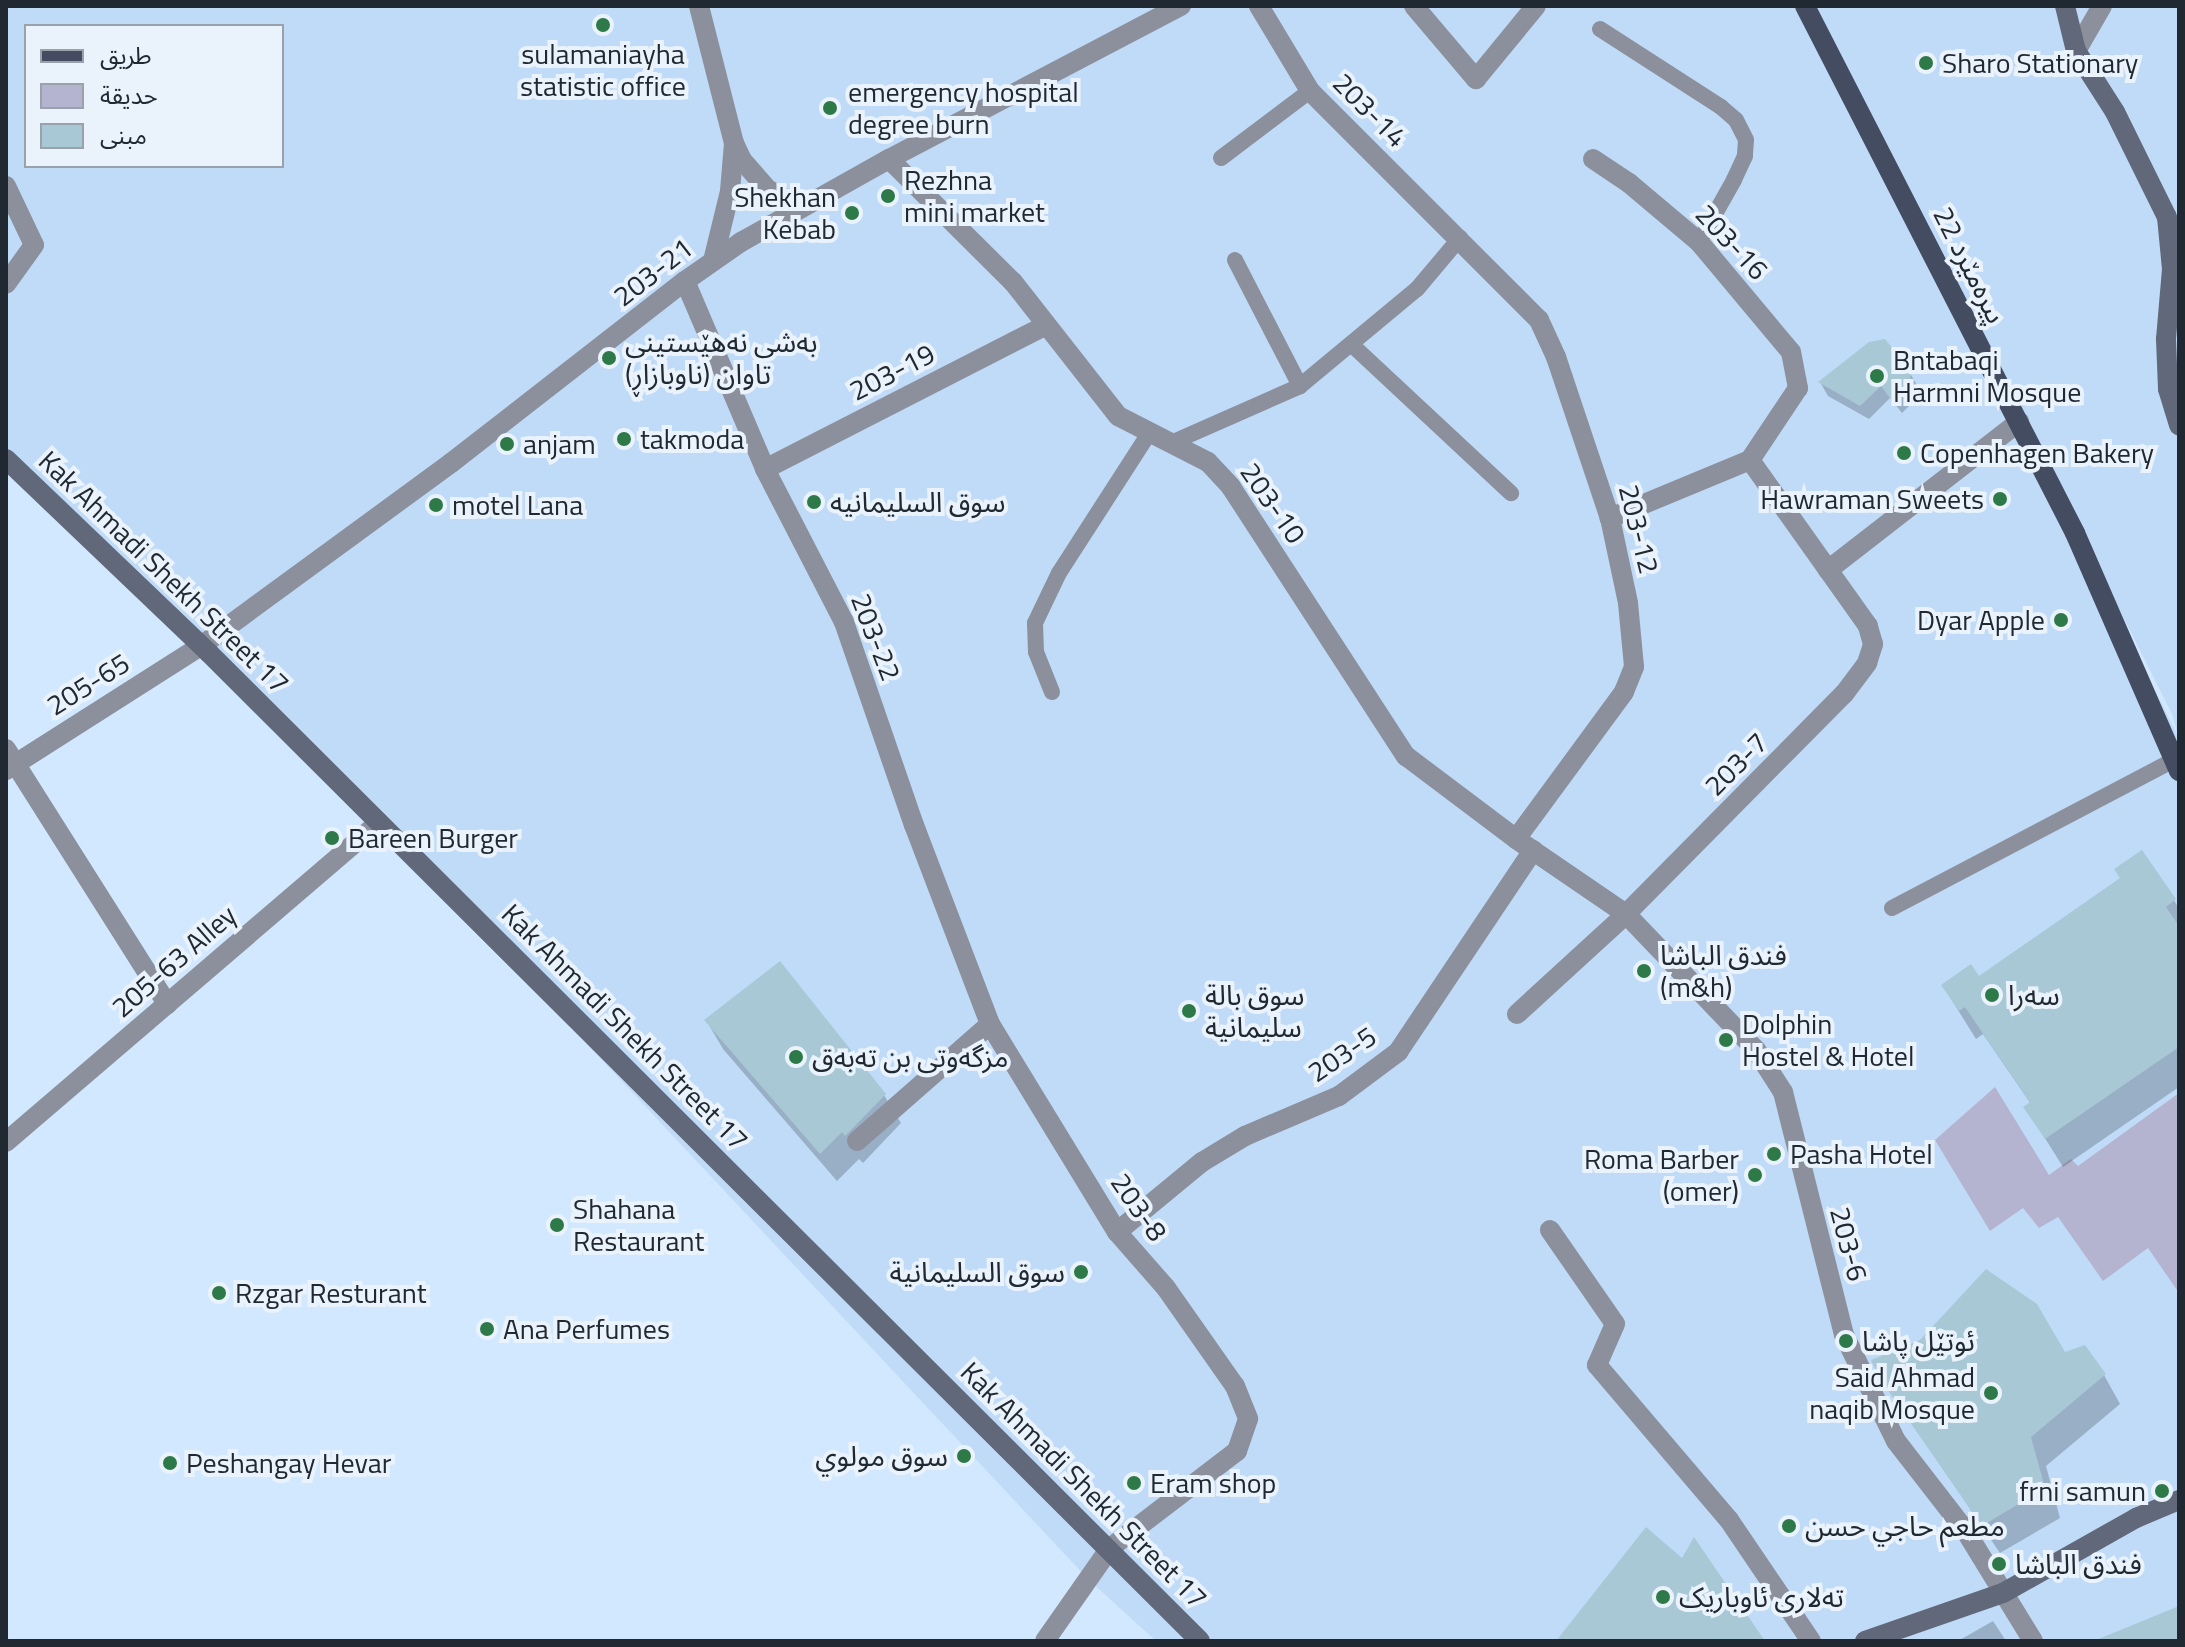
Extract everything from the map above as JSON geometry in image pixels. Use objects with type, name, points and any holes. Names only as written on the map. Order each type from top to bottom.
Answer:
[{"type":"main road","name":"22 پیرەمێرد","points":[[1805,6],[2075,533],[2177,765]]},
{"type":"main road","points":[[2065,6],[2076,51],[2115,112],[2167,217],[2172,269],[2166,339],[2168,389],[2179,425]]},
{"type":"main road","name":"Kak Ahmadi Shekh Street 17","points":[[6,459],[379,822],[1200,1641]]},
{"type":"main road","points":[[1865,1641],[2003,1593],[2136,1518],[2179,1500]]},
{"type":"street","points":[[699,6],[734,143],[753,175],[767,189],[801,207]]},
{"type":"street","name":"203-21","points":[[201,646],[451,463],[713,261],[801,207],[889,159],[1181,6]]},
{"type":"street","name":"203-14","points":[[1259,6],[1310,91],[1460,238]]},
{"type":"street","points":[[1414,6],[1476,79],[1536,6]]},
{"type":"street","points":[[2076,51],[2102,6]]},
{"type":"street","points":[[713,261],[728,203],[734,143]]},
{"type":"street","name":"203-10","points":[[889,159],[1013,282],[1118,416],[1208,462],[1246,504],[1406,756],[1525,845]]},
{"type":"street","name":"203-16","points":[[1593,159],[1629,183],[1699,242],[1791,352],[1798,388],[1750,460]]},
{"type":"street","points":[[6,186],[22,214],[34,245],[6,284]]},
{"type":"street","name":"203-12","points":[[1460,238],[1539,320],[1561,371],[1610,518],[1628,603],[1634,667],[1624,692],[1525,845]]},
{"type":"street","name":"203-22","points":[[685,281],[765,469],[844,622],[914,825],[990,1024]]},
{"type":"street","name":"203-19","points":[[765,469],[1046,325]]},
{"type":"street","points":[[1610,518],[1750,460],[1828,570],[2019,422]]},
{"type":"street","name":"203-7","points":[[1517,1014],[1626,914],[1859,677],[1873,644],[1868,626],[1828,570]]},
{"type":"street","name":"205-65","points":[[9,761],[201,646]]},
{"type":"street","points":[[9,761],[167,1004]]},
{"type":"street","name":"205-63 Alley","points":[[6,1141],[379,822]]},
{"type":"street","name":"203-6","points":[[1525,845],[1626,914],[1728,1017],[1756,1050],[1783,1092],[1844,1335],[1896,1441],[1965,1530],[2033,1641]]},
{"type":"street","name":"203-5","points":[[1117,1232],[1202,1162],[1245,1136],[1339,1096],[1398,1052],[1525,845]]},
{"type":"street","points":[[857,1141],[990,1024]]},
{"type":"street","name":"203-8","points":[[990,1024],[1117,1232],[1166,1288],[1235,1386],[1248,1419],[1237,1451],[1110,1548]]},
{"type":"street","points":[[1550,1230],[1615,1324],[1597,1365],[1729,1520],[1811,1641]]},
{"type":"street","points":[[1045,1641],[1110,1548]]},
{"type":"lane","points":[[1600,29],[1721,107],[1736,120],[1746,140],[1745,156],[1734,180],[1699,242]]},
{"type":"lane","points":[[1221,158],[1310,91]]},
{"type":"lane","points":[[1171,443],[1300,386],[1417,289],[1460,238]]},
{"type":"lane","points":[[1235,260],[1300,386]]},
{"type":"lane","points":[[1351,344],[1511,493]]},
{"type":"lane","points":[[1052,692],[1036,652],[1035,623],[1059,573],[1150,432]]},
{"type":"lane","points":[[1892,908],[2177,765]]},
{"type":"shaded area","points":[[6,6],[1810,6],[2178,736],[2172,714],[1816,6],[2179,6],[2179,1641],[1156,1641],[1088,1579],[379,822],[6,459]]},
{"type":"green space","points":[[1995,1087],[2049,1175],[2071,1159],[2078,1166],[2179,1093],[2179,1293],[2148,1248],[2103,1281],[2058,1217],[2039,1228],[2023,1208],[1990,1231],[1935,1140]]},
{"type":"building","points":[[1885,339],[1912,371],[1908,386],[1892,401],[1881,386],[1860,406],[1818,382],[1869,342]]},
{"type":"building","name":"سەرا","points":[[2142,850],[2176,899],[2166,907],[2179,926],[2179,1047],[2045,1139],[2023,1107],[2030,1102],[1965,1007],[1959,1011],[1941,985],[1971,964],[1979,976],[2120,878],[2114,869]]},
{"type":"building","name":"مزگەوتی بن تەبەق","points":[[780,961],[886,1094],[845,1136],[842,1132],[820,1154],[704,1020]]},
{"type":"building","points":[[1986,1269],[2037,1304],[2065,1352],[2085,1345],[2106,1374],[2031,1437],[2045,1488],[1982,1526],[1880,1379],[1871,1360],[1920,1340]]},
{"type":"building","name":"تەلاری ئاوباریک","points":[[1646,1527],[1682,1558],[1694,1537],[1765,1641],[1556,1641]]},
{"type":"building","points":[[2179,1606],[2179,1641],[2096,1641],[2096,1640]]},
{"type":"place","name":"sulamaniayha statistic office","points":[[603,25]]},
{"type":"place","name":"Sharo Stationary","points":[[1926,63]]},
{"type":"place","name":"emergency hospital degree burn","points":[[830,108]]},
{"type":"place","name":"Rezhna mini market","points":[[888,196]]},
{"type":"place","name":"Shekhan Kebab","points":[[852,213]]},
{"type":"place","name":"بەشی نەهێستینی تاوان (ناوبازاڕ)","points":[[609,358]]},
{"type":"place","name":"Bntabaqi Harmni Mosque","points":[[1877,376]]},
{"type":"place","name":"takmoda","points":[[624,439]]},
{"type":"place","name":"anjam","points":[[507,444]]},
{"type":"place","name":"Copenhagen Bakery","points":[[1904,453]]},
{"type":"place","name":"Hawraman Sweets","points":[[2000,499]]},
{"type":"place","name":"سوق السليمانيه","points":[[814,502]]},
{"type":"place","name":"motel Lana","points":[[436,505]]},
{"type":"place","name":"Dyar Apple","points":[[2061,620]]},
{"type":"place","name":"Bareen Burger","points":[[332,838]]},
{"type":"place","name":"فندق الباشا (m&h)","points":[[1644,971]]},
{"type":"place","name":"سەرا","points":[[1992,995]]},
{"type":"place","name":"سوق بالة سليمانية","points":[[1189,1011]]},
{"type":"place","name":"Dolphin Hostel & Hotel","points":[[1726,1040]]},
{"type":"place","name":"مزگەوتی بن تەبەق","points":[[796,1057]]},
{"type":"place","name":"Pasha Hotel","points":[[1774,1154]]},
{"type":"place","name":"Roma Barber (omer)","points":[[1755,1175]]},
{"type":"place","name":"Shahana Restaurant","points":[[557,1225]]},
{"type":"place","name":"سوق السليمانية","points":[[1081,1272]]},
{"type":"place","name":"Rzgar Resturant","points":[[219,1293]]},
{"type":"place","name":"Ana Perfumes","points":[[487,1329]]},
{"type":"place","name":"ئوتێل پاشا","points":[[1846,1341]]},
{"type":"place","name":"Said Ahmad naqib Mosque","points":[[1991,1393]]},
{"type":"place","name":"سوق مولوي","points":[[964,1456]]},
{"type":"place","name":"Peshangay Hevar","points":[[170,1463]]},
{"type":"place","name":"Eram shop","points":[[1134,1483]]},
{"type":"place","name":"frni samun","points":[[2162,1491]]},
{"type":"place","name":"مطعم حاجي حسن","points":[[1789,1526]]},
{"type":"place","name":"فندق الباشا","points":[[1999,1564]]},
{"type":"place","name":"تەلاری ئاوباریک","points":[[1663,1597]]}]
